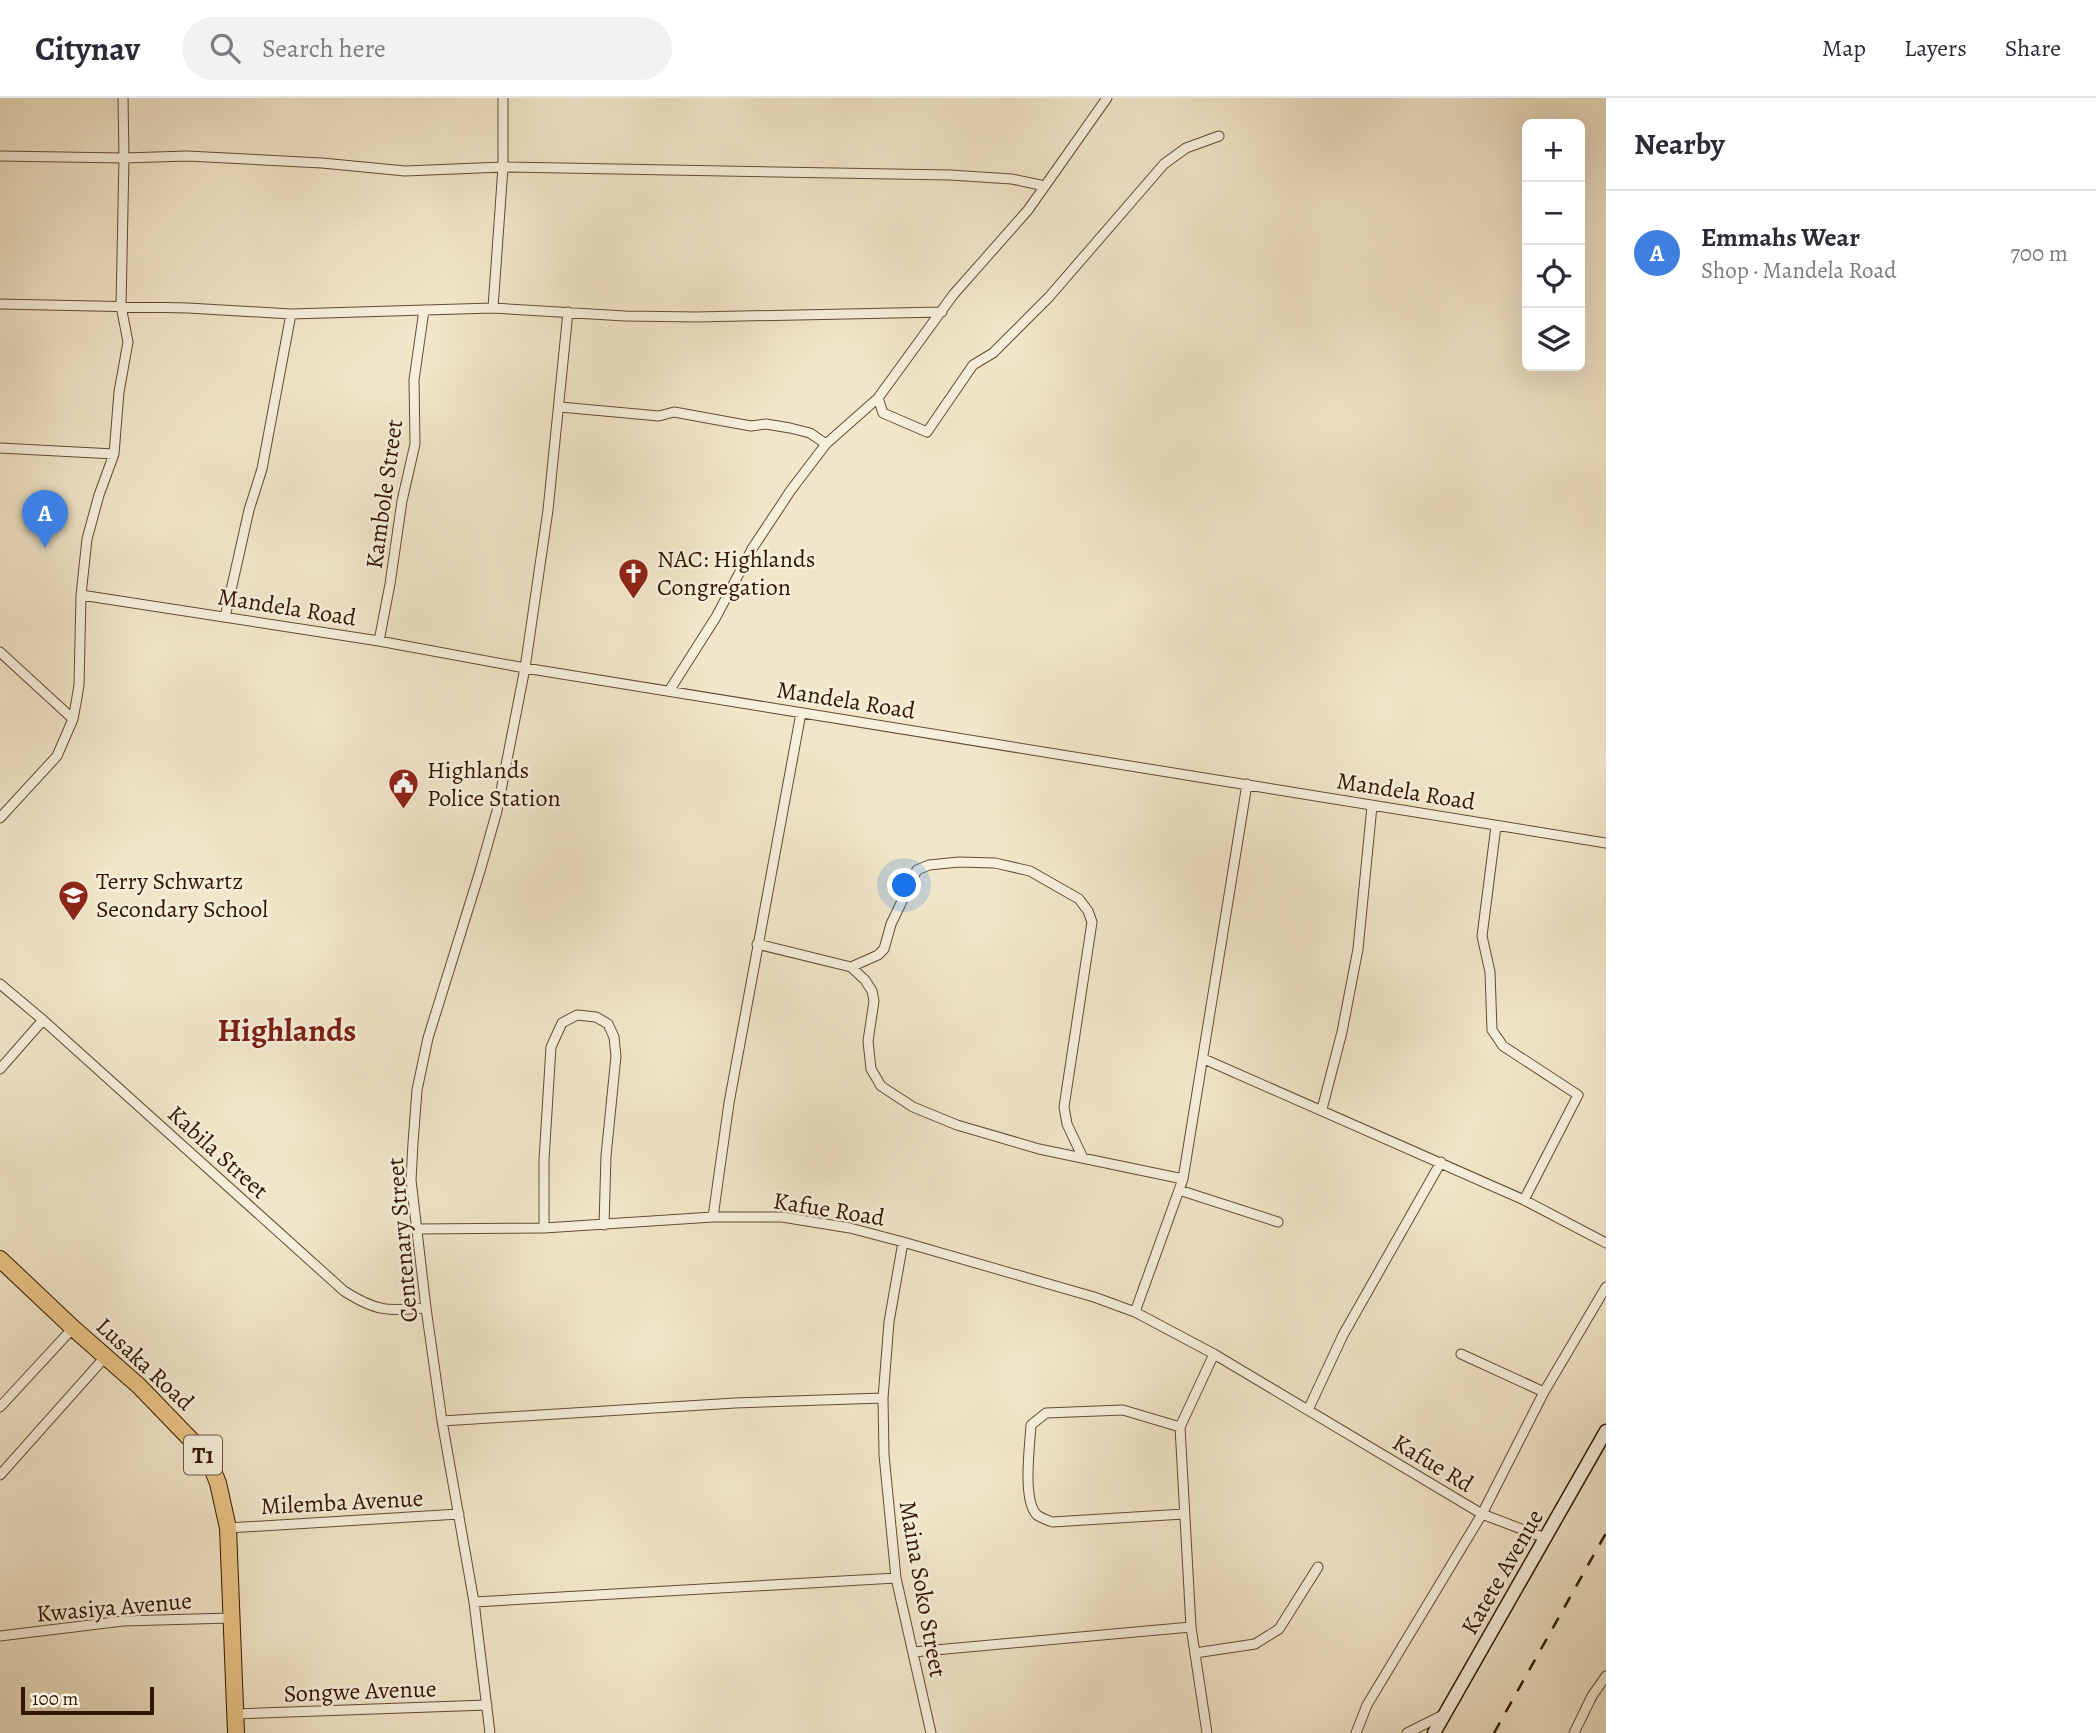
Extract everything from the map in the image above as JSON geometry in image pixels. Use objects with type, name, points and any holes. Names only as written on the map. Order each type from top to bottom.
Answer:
[{"type":"highway","name":"Lusaka Road","points":[[0,1259],[139,1386],[197,1446],[212,1468],[228,1528],[236,1733]]},
{"type":"street","points":[[0,818],[57,755],[73,719],[79,685],[81,595],[87,539],[114,454],[119,392],[128,342],[121,306],[123,98]]},
{"type":"street","points":[[493,307],[503,167],[503,98]]},
{"type":"street","points":[[669,691],[716,617],[752,549],[791,490],[826,444],[878,398],[953,295],[1028,210],[1107,98]]},
{"type":"street","points":[[878,398],[883,413],[927,432],[973,365],[993,353],[1049,297],[1164,164],[1186,148],[1219,136]]},
{"type":"street","points":[[0,156],[187,156],[323,163],[405,171],[503,167],[950,175],[1012,179],[1045,187]]},
{"type":"street","points":[[0,303],[291,314],[493,307],[568,313],[696,317],[943,312]]},
{"type":"street","name":"Kambole Street","points":[[379,641],[402,501],[415,444],[415,380],[424,310]]},
{"type":"street","name":"Centenary Street","points":[[490,1733],[474,1602],[426,1308],[411,1180],[417,1090],[428,1038],[496,811],[525,668],[548,510],[568,313]]},
{"type":"street","points":[[225,617],[249,510],[262,469],[291,314]]},
{"type":"street","points":[[560,407],[659,416],[674,412],[751,426],[766,424],[810,433],[826,444]]},
{"type":"street","points":[[0,449],[114,454]]},
{"type":"street","name":"Mandela Road","points":[[81,595],[379,641],[525,668],[1606,843]]},
{"type":"street","points":[[0,652],[73,719]]},
{"type":"street","points":[[713,1217],[722,1142],[801,713]]},
{"type":"street","points":[[1135,1311],[1183,1180],[1247,784]]},
{"type":"street","points":[[1322,1109],[1342,1032],[1358,949],[1372,806]]},
{"type":"street","points":[[1496,826],[1482,936],[1490,972],[1492,1030],[1503,1046],[1578,1096],[1524,1200]]},
{"type":"street","points":[[852,967],[878,956],[884,949],[891,923],[909,883],[917,870],[929,865],[995,863],[1030,871],[1079,900],[1088,911],[1091,930],[1065,1107],[1067,1124],[1083,1158]]},
{"type":"street","points":[[758,944],[852,967],[872,991],[874,1001],[869,1050],[872,1069],[881,1086],[913,1107],[957,1125],[1039,1149],[1183,1180]]},
{"type":"street","name":"Kabila Street","points":[[0,984],[344,1291],[365,1304],[382,1310],[426,1308]]},
{"type":"street","points":[[544,1228],[544,1160],[551,1047],[562,1023],[577,1015],[596,1017],[608,1024],[614,1037],[616,1056],[606,1156],[604,1224]]},
{"type":"street","points":[[0,1069],[43,1020]]},
{"type":"street","points":[[1204,1059],[1524,1200],[1606,1244]]},
{"type":"street","points":[[1308,1410],[1343,1335],[1441,1162]]},
{"type":"street","points":[[1180,1190],[1278,1222]]},
{"type":"street","name":"Kafue Road","points":[[417,1229],[544,1228],[713,1217],[782,1217],[804,1220],[850,1228],[903,1242],[1094,1297],[1135,1311],[1214,1354]]},
{"type":"street","name":"Maina Soko Street","points":[[903,1242],[889,1322],[883,1398],[886,1494],[896,1578],[931,1733]]},
{"type":"street","points":[[1356,1733],[1367,1704],[1482,1514],[1544,1392],[1606,1287]]},
{"type":"street","points":[[0,1407],[73,1328]]},
{"type":"street","points":[[1207,1733],[1191,1627],[1180,1427],[1214,1354]]},
{"type":"street","name":"Kafue Rd","points":[[1214,1354],[1482,1514],[1545,1538]]},
{"type":"street","points":[[1461,1354],[1544,1392]]},
{"type":"street","points":[[0,1475],[106,1356]]},
{"type":"street","points":[[443,1421],[735,1403],[883,1398]]},
{"type":"street","points":[[1180,1427],[1123,1410],[1046,1413],[1031,1425],[1029,1491],[1031,1506],[1038,1516],[1052,1522],[1184,1514]]},
{"type":"street","name":"Katete Avenue","points":[[1434,1733],[1606,1431]]},
{"type":"street","name":"Milemba Avenue","points":[[228,1528],[459,1514]]},
{"type":"street","points":[[1195,1653],[1255,1644],[1279,1629],[1318,1567]]},
{"type":"street","points":[[474,1602],[896,1578]]},
{"type":"street","name":"Kwasiya Avenue","points":[[0,1636],[123,1621],[232,1618]]},
{"type":"street","points":[[913,1652],[1191,1627]]},
{"type":"street","points":[[1576,1732],[1592,1696],[1606,1676]]},
{"type":"street","name":"Songwe Avenue","points":[[235,1714],[486,1704]]},
{"type":"street","points":[[1407,1733],[1445,1715]]},
{"type":"railway","points":[[1494,1733],[1606,1533]]},
{"type":"place","name":"Emmahs Wear","points":[[45,548]]},
{"type":"place","name":"NAC: Highlands Congregation","points":[[634,600]]},
{"type":"place","name":"Highlands Police Station","points":[[404,811]]},
{"type":"place","name":"Terry Schwartz Secondary School","points":[[73,922]]},
{"type":"district","name":"Highlands","points":[[287,1030]]}]
